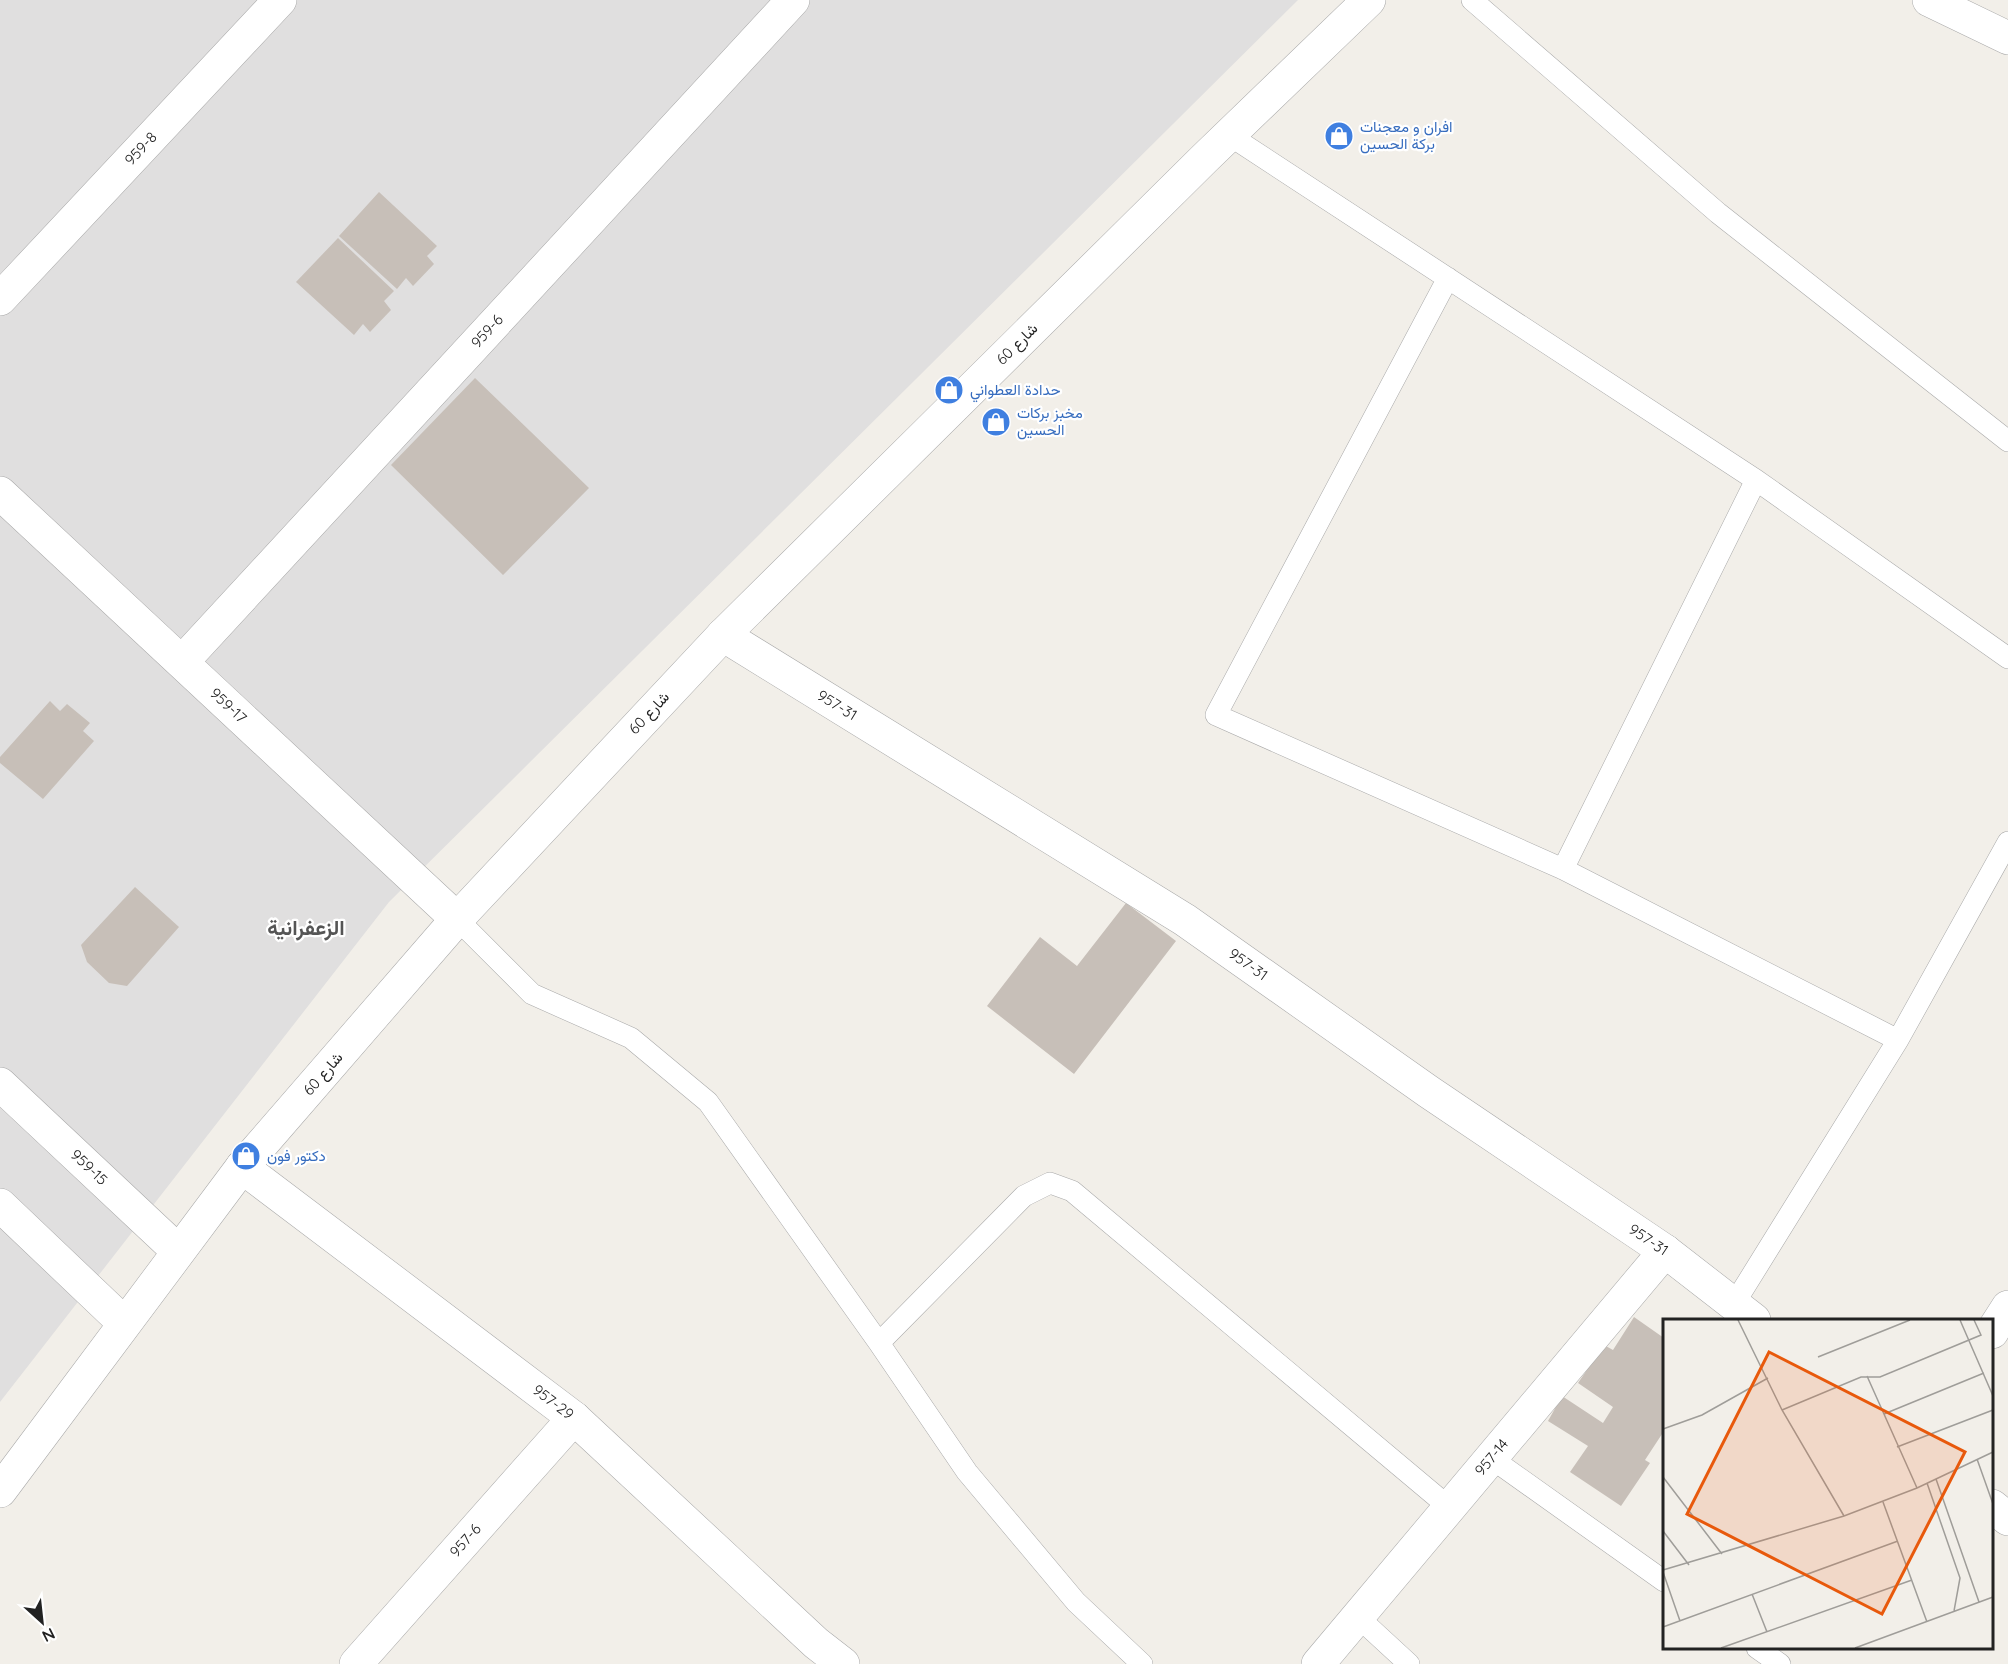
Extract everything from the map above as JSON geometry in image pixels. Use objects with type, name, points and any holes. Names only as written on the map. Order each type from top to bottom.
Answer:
[{"type":"street","name":"959-8","points":[[0,299],[280,0]]},
{"type":"street","name":"959-6","points":[[182,662],[793,0]]},
{"type":"street","name":"شارع 60","points":[[0,1491],[242,1167],[457,919],[723,635],[1229,135],[1369,0]]},
{"type":"street","points":[[1929,0],[2008,38]]},
{"type":"street","name":"959-17","points":[[0,493],[457,919]]},
{"type":"street","name":"957-31","points":[[723,635],[1185,920],[1429,1092],[1665,1251],[1744,1312]]},
{"type":"street","name":"959-15","points":[[0,1084],[178,1251]]},
{"type":"street","name":"957-29","points":[[242,1167],[574,1418],[807,1653],[843,1664]]},
{"type":"street","points":[[0,1205],[124,1323]]},
{"type":"street","name":"957-14","points":[[1318,1664],[1665,1251]]},
{"type":"street","points":[[1993,1330],[2008,1307]]},
{"type":"street","name":"957-6","points":[[356,1664],[574,1418]]},
{"type":"street","points":[[1993,1507],[2008,1519]]},
{"type":"lane","points":[[1472,0],[1718,213],[2008,441]]},
{"type":"lane","points":[[1229,135],[1756,480],[2008,658]]},
{"type":"lane","points":[[1448,278],[1216,715],[1563,869],[1898,1040]]},
{"type":"lane","points":[[1563,869],[1756,480]]},
{"type":"lane","points":[[1744,1312],[2008,842]]},
{"type":"lane","points":[[457,919],[532,993],[632,1038],[708,1102],[879,1343],[967,1473],[1076,1602],[1142,1664]]},
{"type":"lane","points":[[879,1343],[1024,1196],[1050,1183],[1072,1191],[1450,1508]]},
{"type":"lane","points":[[1491,1458],[1663,1580]]},
{"type":"lane","points":[[1358,1617],[1409,1664]]},
{"type":"lane","points":[[1760,1649],[1780,1664]]},
{"type":"shaded area","points":[[0,0],[1298,0],[389,902],[0,1402]]},
{"type":"building","points":[[379,192],[437,246],[427,256],[434,264],[413,286],[406,278],[397,289],[339,236]]},
{"type":"building","points":[[338,238],[394,291],[384,301],[391,310],[370,332],[363,324],[354,335],[296,282]]},
{"type":"building","points":[[475,378],[589,488],[503,575],[391,465]]},
{"type":"building","points":[[50,701],[60,711],[67,704],[90,723],[83,731],[94,741],[43,799],[0,763],[0,757]]},
{"type":"building","points":[[135,887],[179,927],[127,986],[109,983],[87,962],[81,945]]},
{"type":"building","points":[[1126,903],[1176,941],[1074,1074],[987,1006],[1040,937],[1077,966]]},
{"type":"building","points":[[1634,1317],[1663,1337],[1663,1433],[1645,1460],[1650,1463],[1621,1506],[1570,1472],[1588,1446],[1548,1421],[1562,1396],[1603,1423],[1613,1407],[1578,1383],[1604,1345],[1613,1350]]},
{"type":"place","name":"افران و معجنات بركة الحسين","points":[[1339,136]]},
{"type":"place","name":"حدادة العطواني","points":[[949,390]]},
{"type":"place","name":"مخبز بركات الحسين","points":[[996,422]]},
{"type":"place","name":"دكتور فون","points":[[246,1156]]},
{"type":"district","name":"الزعفرانية","points":[[306,928]]}]
